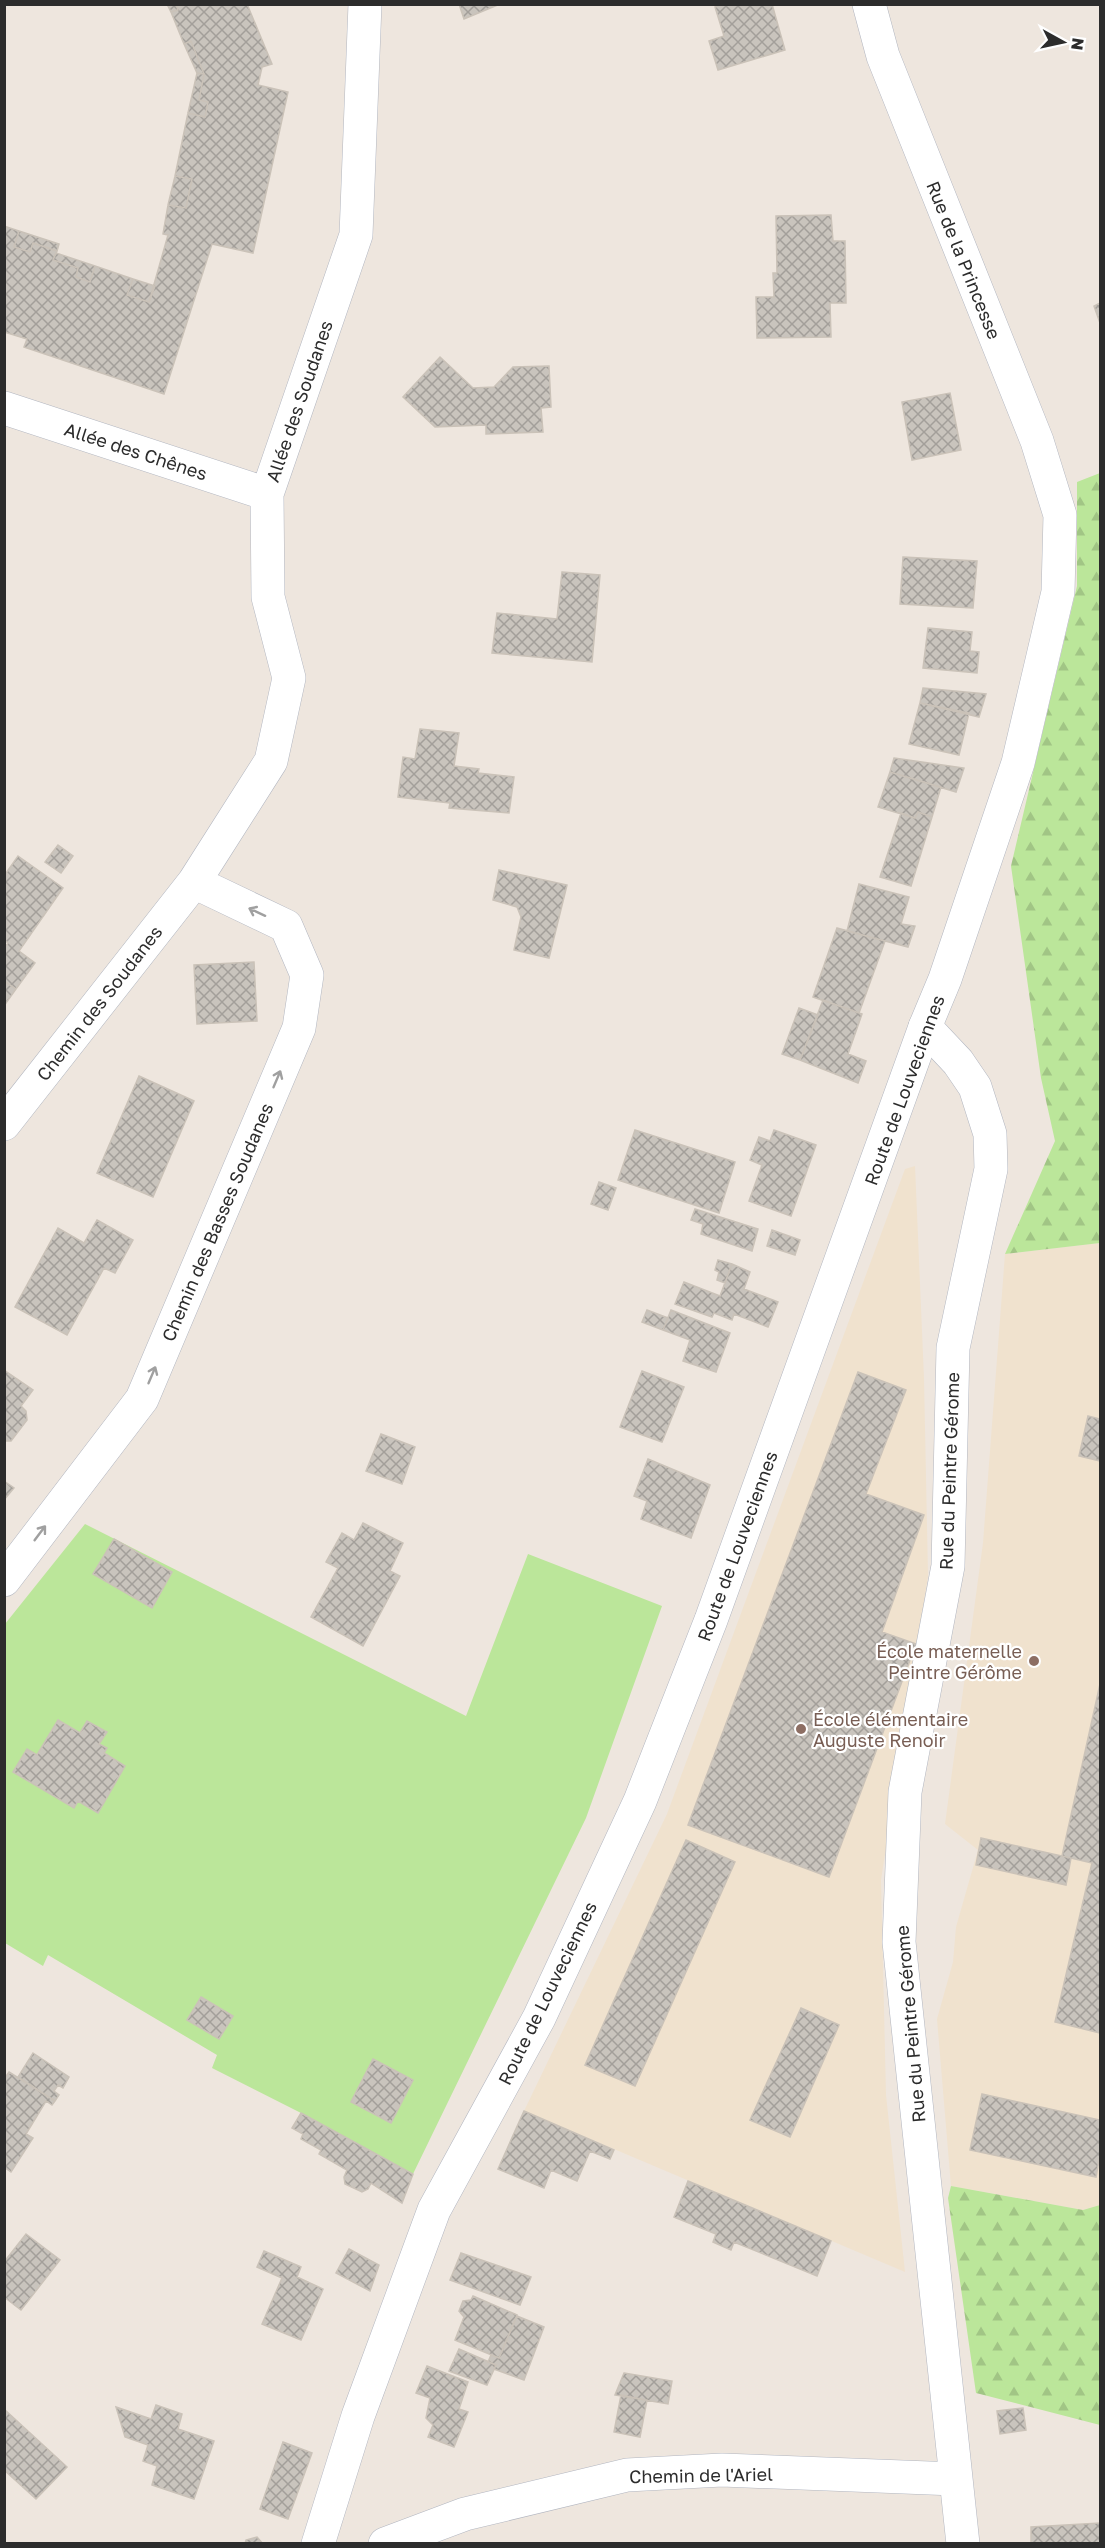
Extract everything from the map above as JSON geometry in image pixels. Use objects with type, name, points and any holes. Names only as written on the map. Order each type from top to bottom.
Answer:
[{"type":"street","name":"Allée des Soudanes","points":[[194,882],[271,761],[289,678],[267,597],[267,494],[356,235],[365,4]]},
{"type":"street","name":"Rue de la Princesse","points":[[869,4],[883,56],[1037,441],[1060,515]]},
{"type":"street","name":"Allée des Chênes","points":[[4,408],[267,494]]},
{"type":"street","name":"Route de Louveciennes","points":[[318,2544],[358,2416],[434,2210],[539,2018],[639,1802],[711,1620],[925,1027],[945,979],[1018,763],[1058,592],[1060,515]]},
{"type":"street","name":"Chemin des Soudanes","points":[[4,1124],[194,882]]},
{"type":"street","name":"Chemin des Basses Soudanes","points":[[4,1580],[142,1399],[298,1028],[307,975],[286,926],[194,882]]},
{"type":"street","name":"Rue du Peintre Gérome","points":[[925,1027],[958,1062],[975,1087],[990,1134],[992,1169],[952,1348],[948,1566],[905,1792],[899,1942],[963,2544]]},
{"type":"street","name":"Chemin de l'Ariel","points":[[385,2544],[465,2514],[627,2475],[722,2470],[955,2479]]},
{"type":"shaded area","name":"École élémentaire Auguste Renoir","points":[[915,1166],[924,1378],[928,1576],[881,1880],[886,2095],[905,2272],[524,2111],[667,1814],[905,1169]]},
{"type":"shaded area","name":"École maternelle Peintre Gérôme","points":[[1100,1243],[1100,2205],[1083,2210],[951,2186],[937,2019],[953,1962],[956,1927],[978,1850],[945,1824],[983,1543],[1005,1254]]},
{"type":"green space","points":[[1100,473],[1100,1243],[1005,1254],[1055,1141],[1041,1078],[1011,866],[1077,586],[1077,482]]},
{"type":"green space","points":[[85,1524],[466,1716],[528,1554],[662,1606],[586,1818],[413,2174],[212,2068],[217,2055],[48,1955],[43,1966],[5,1943],[5,1624]]},
{"type":"green space","points":[[951,2186],[1083,2210],[1100,2205],[1100,2425],[976,2393],[948,2198]]},
{"type":"building","points":[[167,4],[176,4],[178,10],[171,12]]},
{"type":"building","points":[[176,4],[247,4],[272,64],[262,67],[258,85],[288,92],[253,253],[212,244],[164,394],[24,347],[27,339],[4,332],[4,226],[19,231],[14,247],[30,252],[33,243],[57,251],[53,260],[78,268],[76,277],[90,282],[95,266],[133,279],[127,295],[149,302],[168,235],[163,234],[168,205],[186,208],[192,179],[175,176],[188,113],[205,117],[208,102],[199,100],[204,74],[191,41],[184,44],[171,12],[178,10]]},
{"type":"building","points":[[459,4],[500,4],[464,19]]},
{"type":"building","points":[[723,4],[772,4],[785,50],[718,70],[709,41],[724,36],[715,7]]},
{"type":"building","points":[[191,41],[204,74],[197,73],[184,44]]},
{"type":"building","points":[[197,73],[204,74],[199,100],[208,102],[205,117],[188,113]]},
{"type":"building","points":[[175,176],[192,179],[186,208],[168,205]]},
{"type":"building","points":[[831,215],[833,241],[845,241],[846,303],[830,303],[831,337],[757,338],[756,297],[774,297],[773,273],[777,273],[776,216]]},
{"type":"building","points":[[19,231],[59,244],[57,251],[33,243],[30,252],[14,247]]},
{"type":"building","points":[[56,253],[95,266],[90,282],[76,277],[78,268],[53,260]]},
{"type":"building","points":[[133,279],[155,286],[149,302],[127,295]]},
{"type":"building","points":[[1100,303],[1100,323],[1094,306]]},
{"type":"building","points":[[440,357],[473,388],[494,387],[513,367],[549,366],[551,407],[541,408],[543,432],[486,434],[486,425],[435,427],[403,397]]},
{"type":"building","points":[[950,393],[961,450],[912,460],[902,402]]},
{"type":"building","points":[[903,557],[977,561],[973,608],[900,604]]},
{"type":"building","points":[[562,572],[600,575],[592,662],[492,653],[497,613],[557,619]]},
{"type":"building","points":[[928,628],[972,632],[970,651],[979,652],[977,673],[923,668]]},
{"type":"building","points":[[923,688],[986,694],[979,717],[920,703]]},
{"type":"building","points":[[920,703],[969,713],[959,755],[909,744]]},
{"type":"building","points":[[420,729],[459,733],[454,766],[479,769],[478,773],[514,777],[509,813],[449,808],[450,803],[398,797],[403,757],[415,759]]},
{"type":"building","points":[[894,758],[964,768],[956,792],[890,772]]},
{"type":"building","points":[[890,772],[941,787],[932,817],[918,812],[915,818],[878,807]]},
{"type":"building","points":[[918,812],[932,817],[911,886],[880,877],[901,813],[915,818]]},
{"type":"building","points":[[58,845],[73,856],[61,873],[45,862]]},
{"type":"building","points":[[18,856],[63,888],[19,951],[35,963],[16,989],[4,981],[4,948],[8,943],[4,940],[4,876]]},
{"type":"building","points":[[499,870],[567,885],[549,958],[514,950],[521,917],[517,907],[493,900]]},
{"type":"building","points":[[859,884],[909,897],[901,924],[915,926],[908,947],[847,931]]},
{"type":"building","points":[[837,928],[885,941],[859,1013],[813,997]]},
{"type":"building","points":[[254,962],[257,1021],[197,1024],[194,965]]},
{"type":"building","points":[[4,981],[16,989],[4,1006]]},
{"type":"building","points":[[823,1000],[862,1014],[848,1054],[866,1061],[858,1083],[800,1060]]},
{"type":"building","points":[[799,1008],[818,1015],[800,1060],[782,1054]]},
{"type":"building","points":[[139,1076],[194,1101],[153,1197],[97,1173]]},
{"type":"building","points":[[635,1130],[735,1162],[719,1213],[618,1180]]},
{"type":"building","points":[[774,1130],[816,1145],[791,1216],[749,1201],[762,1165],[750,1160],[759,1137],[770,1141]]},
{"type":"building","points":[[599,1182],[616,1188],[608,1210],[591,1204]]},
{"type":"building","points":[[695,1209],[758,1229],[752,1251],[701,1234],[703,1224],[691,1220]]},
{"type":"building","points":[[97,1220],[133,1240],[115,1273],[104,1268],[67,1335],[15,1307],[58,1228],[84,1243]]},
{"type":"building","points":[[772,1230],[800,1240],[795,1255],[767,1246]]},
{"type":"building","points":[[718,1260],[732,1264],[725,1283],[717,1280],[719,1272],[715,1270]]},
{"type":"building","points":[[732,1264],[750,1272],[744,1289],[778,1302],[768,1327],[734,1314],[732,1320],[714,1313],[712,1317],[675,1304],[684,1282],[720,1296]]},
{"type":"building","points":[[647,1310],[668,1318],[663,1330],[642,1322]]},
{"type":"building","points":[[671,1310],[730,1333],[716,1372],[683,1361],[690,1340],[663,1330]]},
{"type":"building","points":[[4,1370],[33,1390],[21,1406],[26,1411],[27,1420],[11,1441],[4,1441]]},
{"type":"building","points":[[642,1371],[684,1387],[662,1442],[620,1427]]},
{"type":"building","points":[[858,1372],[906,1390],[866,1494],[924,1515],[882,1632],[916,1644],[829,1877],[688,1825]]},
{"type":"building","points":[[1088,1416],[1100,1419],[1100,1461],[1079,1456]]},
{"type":"building","points":[[381,1434],[415,1447],[402,1484],[366,1471]]},
{"type":"building","points":[[648,1459],[710,1485],[691,1538],[641,1519],[647,1501],[634,1496]]},
{"type":"building","points":[[4,1481],[14,1488],[4,1500]]},
{"type":"building","points":[[363,1523],[403,1543],[390,1571],[400,1576],[363,1646],[311,1617],[338,1568],[326,1562],[342,1533],[354,1540]]},
{"type":"building","points":[[114,1539],[172,1572],[152,1608],[93,1574]]},
{"type":"building","points":[[1100,1684],[1100,2033],[1055,2022],[1092,1863],[1062,1856]]},
{"type":"building","points":[[58,1720],[80,1733],[87,1721],[107,1732],[99,1744],[107,1748],[104,1753],[125,1766],[98,1813],[78,1801],[74,1808],[13,1772],[27,1749],[37,1755]]},
{"type":"building","points":[[981,1838],[1071,1858],[1066,1885],[976,1865]]},
{"type":"building","points":[[686,1840],[735,1862],[635,2086],[585,2065]]},
{"type":"building","points":[[201,1997],[233,2016],[219,2039],[187,2020]]},
{"type":"building","points":[[801,2008],[839,2025],[790,2137],[750,2120]]},
{"type":"building","points":[[33,2053],[69,2077],[63,2088],[58,2085],[54,2091],[59,2095],[55,2101],[18,2077]]},
{"type":"building","points":[[373,2059],[413,2080],[391,2123],[351,2102]]},
{"type":"building","points":[[9,2072],[55,2101],[52,2105],[46,2101],[26,2134],[33,2138],[11,2172],[4,2167],[4,2079]]},
{"type":"building","points":[[982,2094],[1100,2120],[1100,2155],[1096,2177],[970,2150]]},
{"type":"building","points":[[524,2111],[614,2150],[610,2159],[590,2151],[577,2181],[551,2170],[544,2188],[498,2169]]},
{"type":"building","points":[[301,2113],[413,2174],[402,2203],[371,2183],[368,2189],[362,2192],[345,2184],[344,2177],[347,2170],[319,2154],[321,2150],[301,2139],[303,2134],[292,2128]]},
{"type":"building","points":[[688,2181],[831,2241],[817,2276],[734,2242],[731,2250],[713,2242],[716,2234],[674,2217]]},
{"type":"building","points":[[26,2234],[60,2260],[21,2310],[4,2297],[4,2262]]},
{"type":"building","points":[[349,2249],[379,2265],[370,2291],[336,2273]]},
{"type":"building","points":[[264,2251],[301,2267],[297,2277],[323,2289],[301,2340],[262,2324],[282,2278],[257,2267]]},
{"type":"building","points":[[461,2253],[531,2277],[520,2305],[450,2280]]},
{"type":"building","points":[[473,2296],[517,2315],[499,2358],[455,2340],[464,2317],[459,2311],[463,2301],[471,2300]]},
{"type":"building","points":[[517,2316],[544,2327],[524,2380],[494,2369],[496,2365],[488,2362],[491,2355],[499,2358]]},
{"type":"building","points":[[459,2349],[496,2365],[487,2385],[449,2371]]},
{"type":"building","points":[[427,2366],[468,2382],[459,2409],[468,2412],[454,2447],[428,2437],[433,2425],[426,2418],[430,2398],[416,2393]]},
{"type":"building","points":[[624,2373],[672,2381],[668,2404],[615,2395]]},
{"type":"building","points":[[621,2395],[647,2400],[640,2437],[614,2432]]},
{"type":"building","points":[[156,2405],[182,2414],[178,2429],[214,2441],[194,2499],[152,2485],[157,2466],[143,2461],[148,2445],[125,2437],[116,2407],[151,2419]]},
{"type":"building","points":[[1023,2408],[1026,2430],[1000,2434],[997,2411]]},
{"type":"building","points":[[4,2409],[67,2467],[36,2499],[4,2470]]},
{"type":"building","points":[[283,2442],[312,2453],[288,2519],[260,2509]]},
{"type":"building","points":[[1100,2523],[1100,2544],[1031,2544],[1031,2527]]},
{"type":"building","points":[[257,2537],[263,2544],[245,2544],[246,2540]]},
{"type":"place","name":"École maternelle Peintre Gérôme","points":[[1034,1661]]},
{"type":"place","name":"École élémentaire Auguste Renoir","points":[[801,1729]]}]
